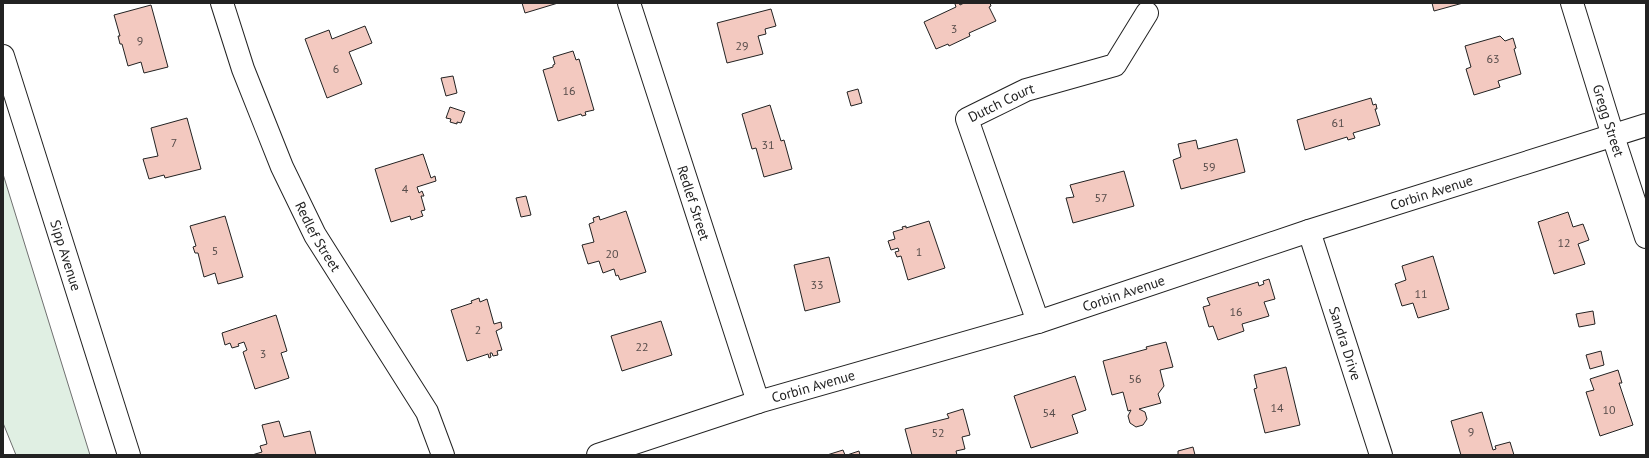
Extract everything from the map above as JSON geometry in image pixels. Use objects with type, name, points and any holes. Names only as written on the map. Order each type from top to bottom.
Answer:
[{"type":"street","name":"Redlef Street","points":[[222,3],[251,90],[282,167],[315,235],[427,412],[443,455]]},
{"type":"street","name":"Redlef Street","points":[[629,3],[758,402]]},
{"type":"street","name":"Gregg Street","points":[[1572,3],[1646,237]]},
{"type":"street","name":"Dutch Court","points":[[1038,322],[968,119],[1026,90],[1115,65],[1146,13]]},
{"type":"street","name":"Sipp Avenue","points":[[3,56],[128,455]]},
{"type":"street","name":"Corbin Avenue","points":[[598,455],[758,402],[1038,322],[1309,231],[1646,125]]},
{"type":"street","name":"Sandra Drive","points":[[1309,231],[1381,455]]},
{"type":"green space","points":[[3,174],[90,455],[16,455],[3,423]]},
{"type":"building","points":[[522,3],[558,3],[525,13]]},
{"type":"building","points":[[957,3],[960,5],[964,3],[990,3],[991,6],[989,7],[996,21],[969,33],[970,36],[949,46],[948,44],[936,49],[924,22],[956,7],[955,4]]},
{"type":"building","points":[[1432,3],[1463,3],[1434,11]]},
{"type":"building","points":[[151,5],[168,67],[144,73],[141,62],[128,66],[122,44],[120,44],[118,36],[120,36],[114,15]]},
{"type":"building","points":[[771,9],[776,26],[765,29],[766,34],[758,36],[763,54],[727,63],[717,23]]},
{"type":"building","points":[[365,26],[372,43],[349,52],[362,84],[327,98],[305,39],[329,30],[332,39]]},
{"type":"building","points":[[1500,36],[1505,41],[1513,38],[1516,48],[1514,49],[1521,74],[1498,81],[1500,87],[1474,95],[1466,69],[1471,67],[1465,46]]},
{"type":"building","points":[[573,51],[576,60],[579,59],[594,110],[585,112],[586,115],[582,116],[581,114],[558,121],[543,70],[553,67],[555,64],[553,57]]},
{"type":"building","points":[[453,76],[457,93],[446,96],[441,78]]},
{"type":"building","points":[[858,89],[862,103],[851,106],[847,92]]},
{"type":"building","points":[[1371,98],[1373,105],[1376,104],[1377,109],[1375,109],[1380,125],[1353,133],[1355,138],[1348,140],[1347,137],[1305,150],[1297,120]]},
{"type":"building","points":[[770,105],[781,141],[784,140],[792,169],[764,177],[756,148],[752,149],[742,114]]},
{"type":"building","points":[[450,107],[465,112],[461,123],[457,122],[457,124],[450,122],[451,119],[446,118]]},
{"type":"building","points":[[187,118],[201,169],[165,178],[164,175],[149,179],[143,159],[158,156],[151,128]]},
{"type":"building","points":[[1237,139],[1245,172],[1181,189],[1173,160],[1181,157],[1178,144],[1196,140],[1198,149]]},
{"type":"building","points":[[423,154],[431,178],[435,176],[436,181],[417,187],[419,193],[422,191],[424,196],[421,196],[425,210],[421,211],[423,216],[411,220],[410,216],[391,222],[375,169]]},
{"type":"building","points":[[1124,171],[1134,206],[1073,223],[1066,198],[1074,197],[1070,185]]},
{"type":"building","points":[[526,196],[531,215],[521,217],[516,198]]},
{"type":"building","points":[[626,211],[646,272],[620,280],[618,275],[616,276],[614,269],[603,273],[599,261],[588,264],[582,245],[594,242],[589,224],[594,222],[593,218],[599,216],[600,220]]},
{"type":"building","points":[[1568,212],[1573,227],[1583,224],[1589,240],[1578,244],[1585,264],[1554,274],[1538,222]]},
{"type":"building","points":[[225,216],[243,277],[218,284],[215,273],[204,277],[198,253],[195,253],[193,247],[196,246],[190,226]]},
{"type":"building","points":[[929,221],[945,268],[908,280],[901,256],[897,257],[895,252],[899,251],[898,248],[891,250],[888,241],[895,239],[893,232],[903,229],[902,227],[906,226],[906,228]]},
{"type":"building","points":[[1433,256],[1449,309],[1418,318],[1413,303],[1402,306],[1395,284],[1406,280],[1402,266]]},
{"type":"building","points":[[829,257],[840,302],[805,311],[794,265]]},
{"type":"building","points":[[1269,279],[1275,299],[1264,302],[1269,316],[1242,324],[1244,331],[1218,340],[1213,326],[1209,327],[1203,307],[1210,305],[1207,298],[1258,282],[1259,286],[1264,284],[1263,281]]},
{"type":"building","points":[[479,298],[480,302],[487,299],[494,324],[501,322],[502,328],[496,331],[502,350],[497,351],[498,355],[493,356],[492,353],[490,353],[491,357],[489,358],[488,354],[467,361],[451,310],[472,303],[471,301]]},
{"type":"building","points":[[1593,311],[1595,324],[1579,327],[1576,314]]},
{"type":"building","points":[[276,315],[287,351],[281,353],[289,378],[255,389],[243,352],[247,350],[244,342],[238,344],[239,346],[232,348],[230,343],[225,345],[222,333]]},
{"type":"building","points":[[661,321],[672,355],[622,371],[611,336]]},
{"type":"building","points":[[1166,342],[1173,367],[1160,370],[1164,386],[1158,394],[1161,403],[1139,409],[1145,412],[1147,419],[1143,425],[1136,427],[1130,423],[1128,416],[1131,410],[1128,411],[1123,392],[1112,395],[1103,361],[1147,349],[1146,347]]},
{"type":"building","points":[[1601,351],[1604,365],[1590,369],[1586,355]]},
{"type":"building","points":[[1286,367],[1300,425],[1265,433],[1254,389],[1257,388],[1254,375]]},
{"type":"building","points":[[1618,370],[1622,383],[1619,383],[1633,425],[1600,436],[1586,392],[1594,390],[1590,379]]},
{"type":"building","points":[[1075,376],[1086,410],[1072,415],[1078,433],[1031,448],[1014,396]]},
{"type":"building","points":[[963,409],[970,435],[962,437],[965,449],[956,451],[957,455],[912,455],[905,429],[949,418],[947,414]]},
{"type":"building","points":[[1482,412],[1493,450],[1496,449],[1495,446],[1510,442],[1514,455],[1461,455],[1451,421]]},
{"type":"building","points":[[279,421],[284,437],[310,431],[316,455],[252,455],[262,452],[260,446],[267,444],[262,425]]},
{"type":"building","points":[[1193,447],[1195,455],[1178,455],[1178,451]]},
{"type":"building","points":[[843,450],[845,455],[827,455]]},
{"type":"building","points":[[859,451],[860,455],[847,455]]}]
